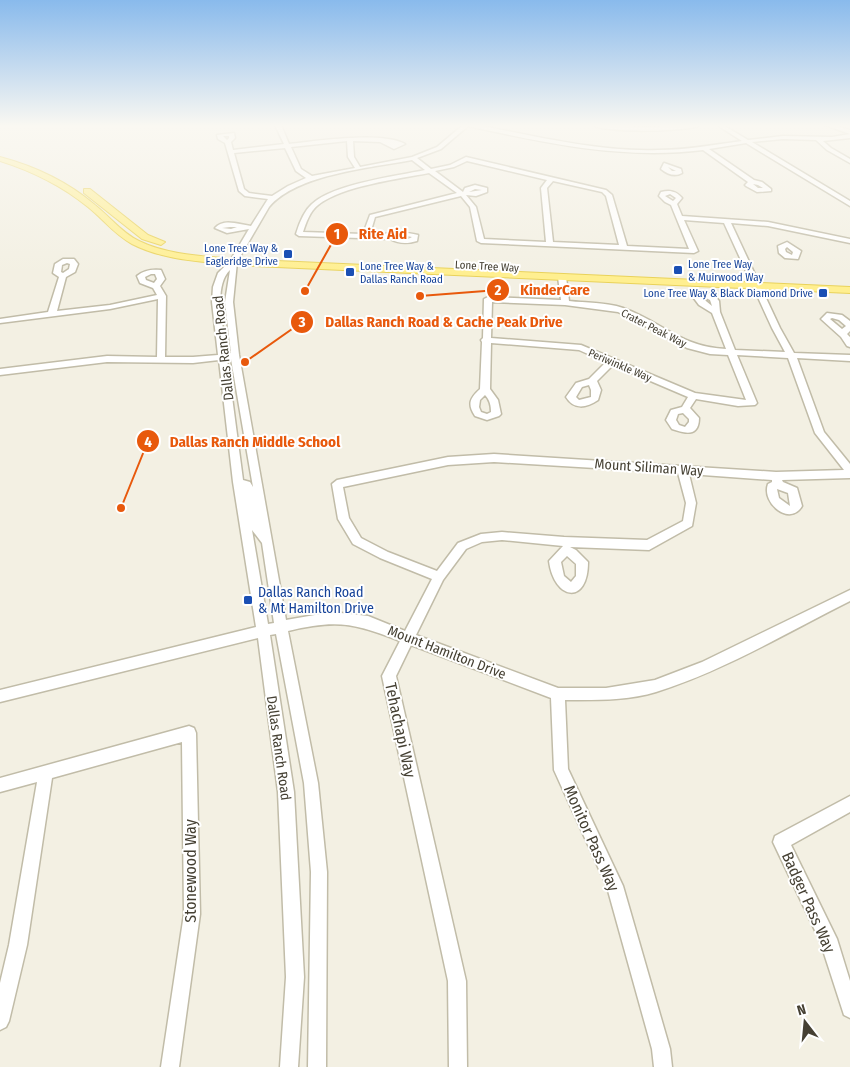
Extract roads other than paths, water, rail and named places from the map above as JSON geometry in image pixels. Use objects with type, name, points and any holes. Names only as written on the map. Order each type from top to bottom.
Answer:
[{"type":"main road","name":"Lone Tree Way","points":[[43,175],[57,181],[90,204],[135,243],[170,254],[395,269],[562,277],[850,283]]},
{"type":"main road","name":"Lone Tree Way","points":[[74,182],[145,237],[184,248],[235,258],[456,264],[754,282],[850,290]]},
{"type":"main road","points":[[395,269],[398,266],[406,265],[446,266],[456,264]]},
{"type":"street","points":[[236,175],[240,190],[247,195],[273,198]]},
{"type":"street","points":[[306,175],[311,178]]},
{"type":"street","points":[[235,258],[266,206],[273,198],[290,187],[311,178],[326,175]]},
{"type":"street","points":[[390,237],[298,234],[304,218],[315,204],[330,195],[351,188],[414,175]]},
{"type":"street","points":[[437,175],[464,194],[473,207],[481,241],[694,251],[674,204]]},
{"type":"street","points":[[537,175],[594,187],[609,195],[624,249]]},
{"type":"street","points":[[742,175],[752,182]]},
{"type":"street","points":[[802,175],[850,204]]},
{"type":"street","points":[[550,245],[544,188],[552,178]]},
{"type":"street","points":[[366,236],[372,216],[464,194]]},
{"type":"street","points":[[681,218],[750,221],[850,241]]},
{"type":"street","points":[[726,221],[776,328],[792,356],[820,433],[850,472]]},
{"type":"street","points":[[243,227],[254,228]]},
{"type":"street","points":[[786,228],[787,244]]},
{"type":"street","name":"Dallas Ranch Road","points":[[235,258],[234,272],[228,294],[235,356],[281,627],[311,783],[319,872],[317,1067]]},
{"type":"street","name":"Dallas Ranch Road","points":[[235,258],[222,272],[217,287],[216,302],[238,482],[263,631],[286,792],[296,977],[288,1067]]},
{"type":"street","points":[[52,314],[63,276]]},
{"type":"street","points":[[562,277],[565,303]]},
{"type":"street","points":[[156,286],[162,296],[161,360]]},
{"type":"street","points":[[0,321],[110,307],[162,296]]},
{"type":"street","name":"Crater Peak Way","points":[[485,340],[488,300],[565,303],[620,310],[690,346],[710,351],[850,358]]},
{"type":"street","points":[[716,312],[733,351]]},
{"type":"street","points":[[844,332],[850,344]]},
{"type":"street","points":[[484,390],[485,340]]},
{"type":"street","name":"Periwinkle Way","points":[[485,340],[581,348],[693,396],[738,403],[752,402],[733,351]]},
{"type":"street","points":[[0,372],[107,359],[161,360],[235,356]]},
{"type":"street","points":[[592,381],[612,361]]},
{"type":"street","points":[[685,409],[693,396]]},
{"type":"street","name":"Mount Siliman Way","points":[[440,577],[384,555],[357,541],[344,519],[336,484],[448,461],[494,458],[682,469],[777,480],[850,472]]},
{"type":"street","name":"Tehachapi Way","points":[[458,1067],[457,981],[389,676],[440,577],[462,546],[481,538],[502,536],[565,546],[649,545],[688,522],[691,503],[682,469]]},
{"type":"street","points":[[238,482],[246,485],[248,488],[255,526],[268,543]]},
{"type":"street","name":"Mount Hamilton Drive","points":[[0,696],[263,631],[332,617],[368,622],[558,694],[606,694],[655,686],[706,667],[850,595]]},
{"type":"street","name":"Monitor Pass Way","points":[[558,694],[561,770],[616,886],[661,1049],[663,1067]]},
{"type":"street","name":"Stonewood Way","points":[[46,772],[189,734],[192,914],[170,1067]]},
{"type":"street","points":[[0,785],[46,772],[18,944],[0,1021]]},
{"type":"street","name":"Badger Pass Way","points":[[850,804],[781,842],[828,939],[850,1009]]},
{"type":"place","name":"Lone Tree Way & Eagleridge Drive","points":[[288,254]]},
{"type":"place","name":"Lone Tree Way & Muirwood Way","points":[[678,270]]},
{"type":"place","name":"Lone Tree Way & Dallas Ranch Road","points":[[350,272]]},
{"type":"place","name":"Rite Aid","points":[[305,291]]},
{"type":"place","name":"Lone Tree Way & Black Diamond Drive","points":[[823,293]]},
{"type":"place","name":"KinderCare","points":[[420,296]]},
{"type":"place","name":"Dallas Ranch Road & Cache Peak Drive","points":[[245,362]]},
{"type":"place","name":"Dallas Ranch Middle School","points":[[121,508]]},
{"type":"place","name":"Dallas Ranch Road & Mt Hamilton Drive","points":[[248,600]]}]
